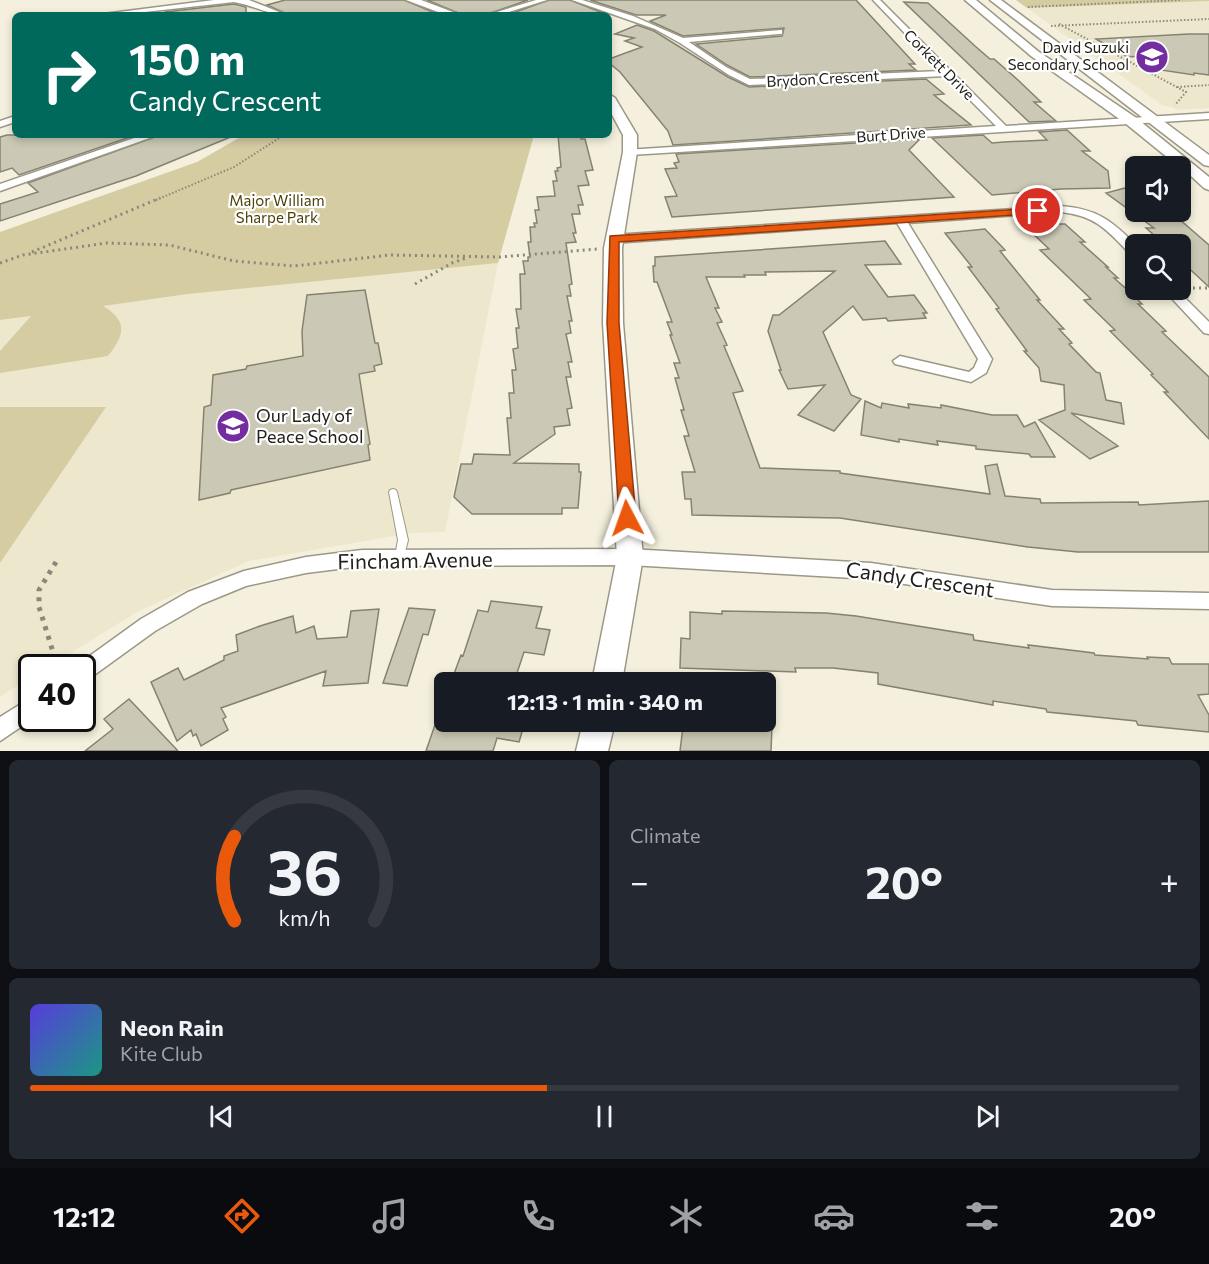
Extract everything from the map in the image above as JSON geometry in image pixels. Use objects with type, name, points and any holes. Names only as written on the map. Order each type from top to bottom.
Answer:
[{"type":"main road","points":[[411,0],[447,12]]},
{"type":"main road","points":[[970,0],[1035,54],[1130,120],[1209,184]]},
{"type":"main road","points":[[995,0],[1209,162]]},
{"type":"main road","points":[[608,672],[630,556],[613,323],[613,243],[630,152],[630,135],[612,103]]},
{"type":"main road","points":[[592,751],[597,732]]},
{"type":"street","points":[[126,12],[234,0],[249,2],[275,12]]},
{"type":"street","points":[[502,12],[544,0]]},
{"type":"street","name":"Brydon Crescent","points":[[575,0],[626,15],[681,40],[738,78],[749,82],[946,73]]},
{"type":"street","name":"Corkett Drive","points":[[876,0],[1003,128]]},
{"type":"street","points":[[681,40],[779,32]]},
{"type":"street","name":"Burt Drive","points":[[630,152],[1209,116]]},
{"type":"street","points":[[0,189],[144,138]]},
{"type":"street","points":[[613,243],[1061,209],[1083,210],[1104,220],[1125,242]]},
{"type":"street","points":[[900,361],[971,377],[981,370],[985,359],[901,221]]},
{"type":"street","points":[[1180,300],[1209,330]]},
{"type":"street","name":"Fincham Avenue","points":[[96,661],[148,625],[195,598],[244,579],[318,564],[362,558],[630,556]]},
{"type":"street","name":"Candy Crescent","points":[[630,556],[871,571],[1052,598],[1209,602]]},
{"type":"street","points":[[0,730],[18,718]]},
{"type":"lane","points":[[393,492],[403,540],[399,559]]},
{"type":"path","points":[[1126,0],[1130,2]]},
{"type":"path","points":[[1024,7],[1180,0]]},
{"type":"path","points":[[1050,26],[1209,19]]},
{"type":"path","points":[[1059,24],[1186,92],[1173,108]]},
{"type":"path","points":[[1176,87],[1209,85]]},
{"type":"path","points":[[0,263],[234,167],[279,138]]},
{"type":"path","points":[[23,255],[107,243],[169,245],[234,261],[294,266],[390,255],[500,257],[613,243]]},
{"type":"path","points":[[415,284],[452,263],[470,256]]},
{"type":"path","points":[[1191,288],[1209,288]]},
{"type":"path","points":[[54,654],[39,607],[39,590],[56,562]]},
{"type":"shaded area","name":"David Suzuki Secondary School","points":[[1209,1],[1209,108],[1180,110],[1162,105],[1027,8]]},
{"type":"shaded area","name":"Our Lady of Peace School","points":[[498,263],[445,532],[412,533],[249,561],[139,611],[69,654],[18,654],[18,685],[0,697],[0,320],[188,294]]},
{"type":"green space","points":[[1016,0],[1209,0],[1209,1],[1027,8]]},
{"type":"green space","name":"Major William Sharpe Park","points":[[239,138],[533,138],[498,263],[188,294],[103,306],[117,317],[121,328],[118,341],[108,356],[0,373],[0,351],[31,316],[0,320],[0,232],[197,162]]},
{"type":"green space","points":[[0,407],[106,407],[0,563]]},
{"type":"building","points":[[285,0],[404,0],[433,12],[282,12],[267,5]]},
{"type":"building","points":[[427,0],[528,0],[494,12],[456,12]]},
{"type":"building","points":[[549,0],[570,0],[600,12],[515,12]]},
{"type":"building","points":[[590,0],[856,0],[915,64],[909,64],[916,70],[750,77],[696,44],[782,36],[784,28],[683,36],[650,21],[666,15],[636,15]]},
{"type":"building","points":[[904,2],[928,3],[990,59],[994,59],[1019,81],[1041,102],[1034,102],[1056,121],[1029,122]]},
{"type":"building","points":[[234,4],[246,7],[246,12],[165,12]]},
{"type":"building","points":[[637,25],[654,31],[728,77],[749,87],[926,79],[944,94],[934,95],[971,125],[673,145],[668,131],[620,72],[612,65],[612,58],[642,47],[625,41],[634,38],[615,34]]},
{"type":"building","points":[[1209,34],[1209,75],[1154,69],[1155,66],[1141,64],[1143,56],[1127,57],[1096,39]]},
{"type":"building","points":[[1067,130],[1090,151],[1082,151],[1108,171],[1110,188],[1061,189],[992,195],[932,138],[983,135],[992,143],[1047,140],[1039,132]]},
{"type":"building","points":[[12,135],[12,138],[127,138],[19,175],[12,168],[0,172],[0,137]]},
{"type":"building","points":[[152,138],[228,138],[136,176],[0,221],[0,204],[38,192],[28,183]]},
{"type":"building","points":[[558,138],[585,139],[593,170],[585,171],[589,185],[578,186],[583,205],[578,205],[580,214],[572,214],[576,242],[566,243],[572,284],[569,285],[571,296],[567,296],[572,321],[569,321],[571,333],[566,334],[572,362],[568,362],[571,377],[566,377],[572,408],[567,409],[570,425],[554,427],[555,434],[514,463],[579,464],[579,472],[581,472],[578,508],[562,508],[562,514],[472,514],[454,497],[461,464],[472,464],[474,454],[510,455],[507,418],[511,418],[509,393],[514,393],[512,370],[516,370],[513,349],[518,348],[516,328],[519,328],[516,309],[521,309],[520,274],[525,274],[523,261],[528,261],[530,257],[528,242],[531,242],[530,227],[535,227],[534,223],[537,223],[535,210],[539,210],[537,197],[555,196],[553,181],[557,181],[555,171],[561,167]]},
{"type":"building","points":[[920,139],[909,150],[954,197],[672,217],[665,197],[677,196],[665,169],[677,168],[674,163],[679,162],[676,154]]},
{"type":"building","points":[[1125,188],[1125,207],[1106,193]]},
{"type":"building","points":[[1146,222],[1183,222],[1209,245],[1209,287],[1191,270],[1191,234],[1153,234],[1146,228],[1154,228]]},
{"type":"building","points":[[1065,224],[1085,242],[1080,242],[1118,278],[1114,278],[1125,288],[1125,300],[1138,300],[1142,304],[1138,304],[1166,331],[1162,332],[1209,377],[1209,439],[1164,392],[1168,392],[1151,375],[1153,374],[1110,331],[1115,330],[1084,300],[1091,299],[1040,250],[1049,249],[1025,226]]},
{"type":"building","points":[[985,229],[1005,250],[1000,251],[1040,300],[1037,300],[1064,329],[1059,329],[1072,343],[1069,344],[1096,372],[1100,373],[1106,400],[1121,403],[1124,424],[1071,413],[1118,446],[1090,459],[1039,420],[1065,410],[1064,385],[1041,381],[1039,368],[1024,351],[1027,351],[996,309],[999,308],[968,267],[972,267],[945,233]]},
{"type":"building","points":[[885,241],[901,264],[865,265],[888,297],[914,295],[927,313],[923,313],[926,318],[863,320],[853,306],[823,332],[851,395],[861,399],[834,431],[798,415],[825,385],[788,389],[779,370],[781,370],[768,331],[773,315],[779,315],[835,271],[765,272],[766,275],[744,275],[745,277],[706,277],[719,308],[715,308],[722,322],[717,323],[727,345],[724,346],[743,391],[733,393],[760,468],[840,471],[840,473],[990,494],[985,466],[997,464],[1005,496],[1040,499],[1041,503],[1138,502],[1139,505],[1209,501],[1209,552],[1078,552],[1028,547],[840,518],[692,515],[691,499],[685,499],[682,472],[695,472],[684,436],[689,436],[675,378],[679,378],[674,363],[680,363],[667,322],[672,322],[657,282],[654,282],[655,257]]},
{"type":"building","points":[[365,290],[375,343],[378,343],[382,364],[374,366],[375,371],[359,374],[370,444],[368,445],[370,460],[231,490],[230,493],[199,500],[204,407],[211,405],[213,375],[303,356],[302,331],[307,295]]},
{"type":"building","points":[[865,401],[881,408],[882,403],[909,408],[908,404],[941,408],[941,405],[992,415],[1017,415],[1024,427],[1035,422],[1055,457],[1031,457],[1029,454],[976,449],[976,446],[937,441],[938,445],[899,439],[899,442],[861,435]]},
{"type":"building","points":[[491,601],[542,607],[536,628],[550,630],[544,655],[524,652],[517,672],[455,672],[461,655],[463,656],[478,610],[488,612]]},
{"type":"building","points":[[409,608],[435,610],[428,635],[423,634],[407,686],[383,683]]},
{"type":"building","points":[[379,609],[368,683],[323,686],[326,671],[221,708],[226,717],[223,719],[228,730],[201,746],[196,734],[193,736],[191,730],[177,741],[151,682],[178,668],[184,680],[224,660],[224,656],[238,651],[236,635],[260,626],[293,616],[296,633],[314,626],[317,639],[347,637],[351,611]]},
{"type":"building","points":[[722,611],[826,613],[856,616],[973,635],[974,640],[1029,648],[1028,645],[1094,653],[1095,655],[1148,659],[1147,657],[1169,658],[1172,664],[1209,664],[1209,694],[1198,695],[1209,715],[1209,732],[1138,725],[1136,721],[1047,712],[1046,709],[993,701],[993,705],[878,684],[878,673],[833,668],[795,668],[796,672],[680,668],[681,638],[690,639],[690,612],[722,614]]},
{"type":"building","points":[[129,699],[178,751],[85,751],[113,729],[104,719]]},
{"type":"building","points":[[434,728],[434,732],[522,732],[519,742],[497,738],[493,751],[426,751]]},
{"type":"building","points":[[682,732],[772,732],[771,751],[680,751]]},
{"type":"place","name":"David Suzuki Secondary School","points":[[1152,57]]},
{"type":"place","name":"Our Lady of Peace School","points":[[233,426]]},
{"type":"route","points":[[627,518],[613,323],[614,239],[1038,211]]}]
